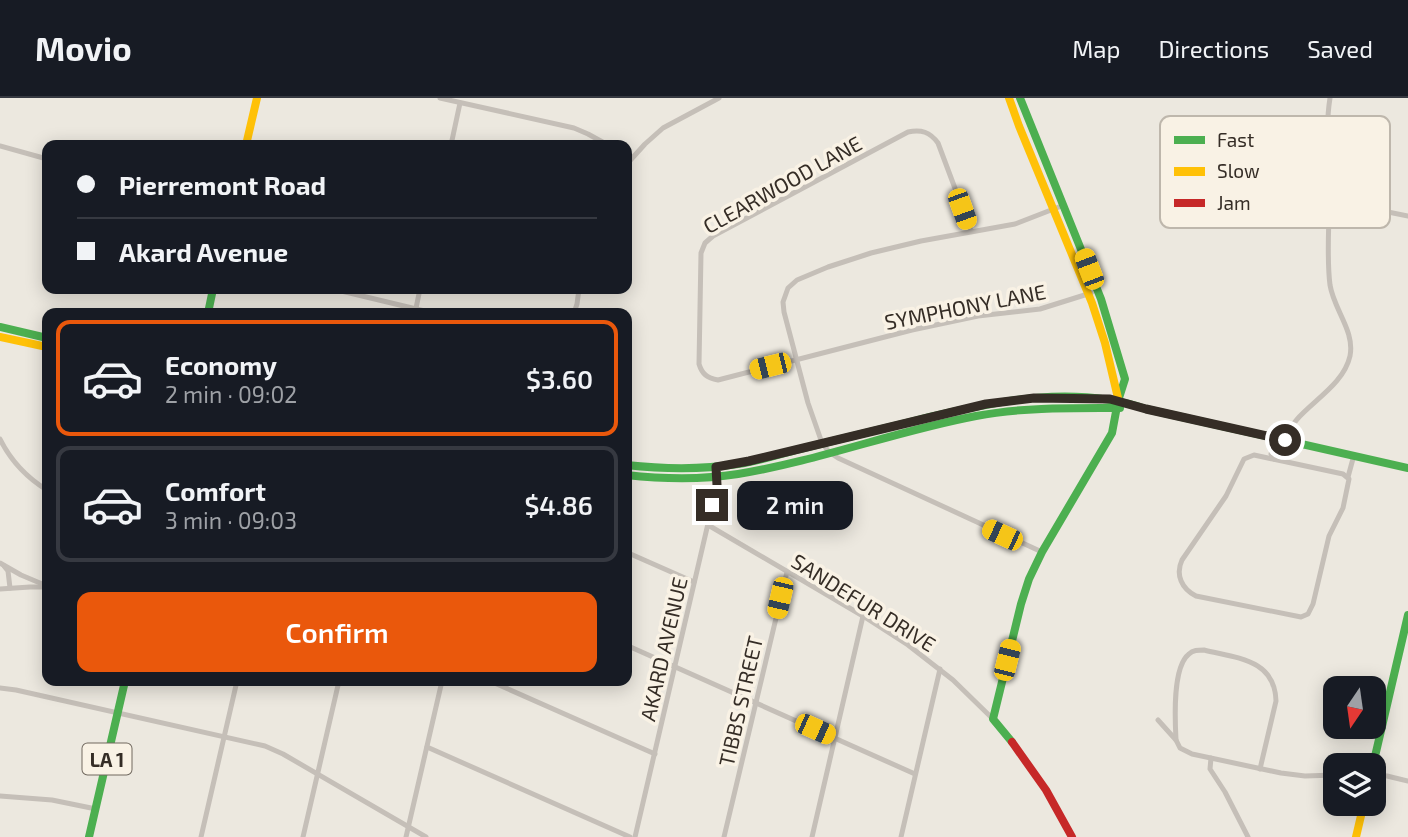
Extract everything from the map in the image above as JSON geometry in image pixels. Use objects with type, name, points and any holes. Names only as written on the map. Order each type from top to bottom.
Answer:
[{"type":"main road","points":[[247,140],[257,98]]},
{"type":"main road","points":[[1009,98],[1054,209],[1113,336],[1125,379],[1112,433],[1029,579],[993,719],[1049,795],[1072,837]]},
{"type":"main road","points":[[1020,98],[1064,205],[1093,292]]},
{"type":"main road","points":[[0,327],[42,337]]},
{"type":"main road","points":[[0,337],[42,346]]},
{"type":"main road","points":[[632,468],[668,479],[717,472],[749,472],[859,445],[967,413],[986,404],[1034,398],[1086,397],[1408,468]]},
{"type":"main road","points":[[717,472],[738,464],[822,443],[967,413]]},
{"type":"main road","points":[[856,435],[859,445]]},
{"type":"main road","points":[[632,474],[642,472]]},
{"type":"main road","points":[[1376,753],[1404,652],[1408,615]]},
{"type":"main road","name":"LA 1","points":[[89,837],[124,686]]},
{"type":"main road","points":[[1356,837],[1361,816]]},
{"type":"street","points":[[440,98],[573,128],[599,140]]},
{"type":"street","points":[[632,158],[663,128],[719,98]]},
{"type":"street","points":[[1328,116],[1330,98]]},
{"type":"street","points":[[452,140],[460,103]]},
{"type":"street","name":"CLEARWOOD LANE","points":[[796,360],[718,380],[702,372],[698,364],[701,253],[703,246],[713,236],[908,132],[918,130],[938,143],[971,231]]},
{"type":"street","points":[[0,146],[42,158]]},
{"type":"street","points":[[1042,552],[829,452],[822,443],[796,360],[784,312],[784,298],[794,282],[828,267],[902,245],[1015,224],[1064,205]]},
{"type":"street","points":[[1390,212],[1408,216]]},
{"type":"street","points":[[1274,459],[1271,454],[1274,445],[1339,378],[1350,355],[1349,336],[1332,295],[1329,276],[1329,228]]},
{"type":"street","name":"SYMPHONY LANE","points":[[796,360],[967,317],[1040,309],[1093,292]]},
{"type":"street","points":[[352,294],[405,308]]},
{"type":"street","points":[[0,439],[18,466],[42,487]]},
{"type":"street","points":[[1348,477],[1254,455],[1244,458],[1228,492],[1182,560],[1179,567],[1180,577],[1185,589],[1196,596],[1301,617],[1308,614],[1313,604],[1329,536],[1343,508],[1354,455]]},
{"type":"street","name":"AKARD AVENUE","points":[[633,837],[708,525],[717,485],[717,472]]},
{"type":"street","name":"SANDEFUR DRIVE","points":[[708,525],[908,645],[940,669],[993,719]]},
{"type":"street","points":[[632,555],[694,582]]},
{"type":"street","points":[[1,564],[42,585]]},
{"type":"street","points":[[1,564],[8,571],[10,587]]},
{"type":"street","name":"TIBBS STREET","points":[[724,837],[786,572]]},
{"type":"street","points":[[0,589],[42,587]]},
{"type":"street","points":[[812,837],[863,616]]},
{"type":"street","points":[[632,648],[915,774]]},
{"type":"street","points":[[1176,740],[1176,691],[1181,666],[1188,654],[1204,650],[1249,661],[1267,674],[1276,695],[1260,769]]},
{"type":"street","points":[[901,837],[940,669]]},
{"type":"street","points":[[201,837],[236,686]]},
{"type":"street","points":[[303,837],[338,686]]},
{"type":"street","points":[[406,837],[441,686]]},
{"type":"street","points":[[501,686],[655,754]]},
{"type":"street","points":[[0,688],[251,742],[276,750],[426,837]]},
{"type":"street","points":[[1158,720],[1184,751],[1289,775],[1323,775]]},
{"type":"street","points":[[427,747],[633,837]]},
{"type":"street","points":[[1211,758],[1210,769],[1248,837]]},
{"type":"street","points":[[1386,776],[1408,781]]},
{"type":"street","points":[[0,796],[52,800],[96,809]]},
{"type":"traffic: fast","points":[[1012,742],[993,719],[1021,604],[1042,552],[1112,433],[1125,379],[1101,299],[1020,98]]},
{"type":"traffic: fast","points":[[209,308],[212,294]]},
{"type":"traffic: fast","points":[[0,327],[42,337]]},
{"type":"traffic: fast","points":[[632,465],[682,468],[738,464],[984,405],[1065,397],[1119,402],[1408,468]]},
{"type":"traffic: fast","points":[[632,475],[682,478],[724,476],[798,462],[976,416],[1030,410],[1120,408]]},
{"type":"traffic: fast","points":[[1376,753],[1408,615]]},
{"type":"traffic: fast","points":[[89,837],[124,686]]},
{"type":"traffic: slow","points":[[247,140],[257,98]]},
{"type":"traffic: slow","points":[[1009,98],[1092,303],[1118,398]]},
{"type":"traffic: slow","points":[[0,337],[42,346]]},
{"type":"traffic: slow","points":[[1356,837],[1361,816]]},
{"type":"traffic: jam","points":[[1012,742],[1046,790],[1072,837]]},
{"type":"route","points":[[712,505],[717,485],[716,467],[986,404],[1021,399],[1110,399],[1285,440]]}]
